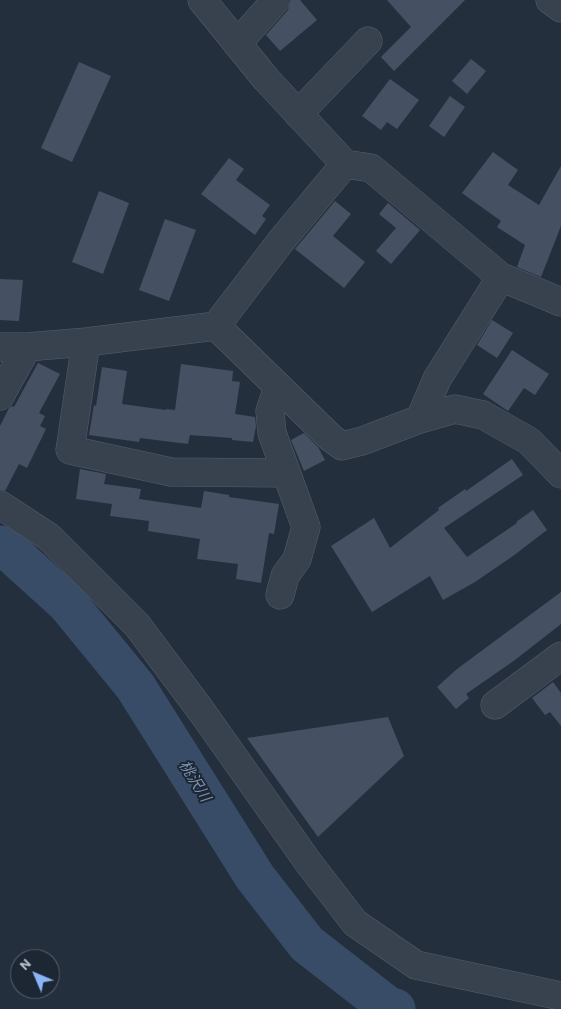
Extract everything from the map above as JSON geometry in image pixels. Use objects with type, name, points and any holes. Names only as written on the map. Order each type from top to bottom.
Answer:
[{"type":"street","points":[[202,0],[237,44],[298,114],[345,164],[371,168],[501,277],[561,302]]},
{"type":"street","points":[[237,44],[276,0]]},
{"type":"street","points":[[550,0],[561,8]]},
{"type":"street","points":[[298,114],[368,41]]},
{"type":"street","points":[[0,347],[27,347],[86,342],[216,326],[281,241],[345,164]]},
{"type":"street","points":[[420,419],[437,379],[501,277]]},
{"type":"street","points":[[216,326],[331,438],[342,446],[455,409],[483,415],[529,440],[561,474]]},
{"type":"street","points":[[86,342],[70,450],[171,472],[286,473]]},
{"type":"street","points":[[0,396],[27,347]]},
{"type":"street","points":[[278,387],[270,411],[272,433],[306,527],[297,559],[285,576],[280,595]]},
{"type":"street","points":[[0,506],[49,536],[137,625],[202,712],[308,862],[355,923],[416,965],[561,996]]},
{"type":"street","points":[[495,705],[561,656]]},
{"type":"building","points":[[291,0],[300,0],[317,20],[280,51],[266,35],[288,10]]},
{"type":"building","points":[[387,0],[465,0],[394,71],[381,57],[411,27]]},
{"type":"building","points":[[471,59],[486,71],[467,94],[452,81]]},
{"type":"building","points":[[79,62],[111,76],[72,162],[41,148]]},
{"type":"building","points":[[390,79],[419,100],[397,129],[387,122],[381,130],[362,116]]},
{"type":"building","points":[[450,96],[465,107],[444,137],[429,126]]},
{"type":"building","points":[[493,152],[518,170],[508,185],[539,205],[561,166],[561,226],[541,277],[517,267],[525,245],[497,227],[501,221],[462,193]]},
{"type":"building","points":[[229,158],[244,169],[236,180],[270,205],[262,216],[266,219],[255,235],[201,194]]},
{"type":"building","points":[[99,191],[129,203],[103,274],[72,262]]},
{"type":"building","points":[[335,201],[351,214],[333,236],[365,262],[344,288],[295,249]]},
{"type":"building","points":[[388,203],[420,230],[391,264],[376,251],[396,228],[379,214]]},
{"type":"building","points":[[165,219],[196,230],[169,301],[139,290]]},
{"type":"building","points":[[0,279],[23,280],[19,321],[0,320]]},
{"type":"building","points":[[492,320],[513,333],[497,358],[477,345]]},
{"type":"building","points":[[512,350],[549,374],[535,395],[524,388],[508,411],[483,394]]},
{"type":"building","points":[[38,363],[60,374],[39,413],[45,416],[40,426],[46,429],[27,468],[19,464],[5,491],[0,490],[0,426],[9,408],[14,407]]},
{"type":"building","points":[[181,364],[233,371],[232,381],[240,382],[235,414],[255,417],[256,426],[253,442],[232,440],[232,438],[190,435],[188,444],[140,438],[139,442],[89,435],[102,367],[127,371],[122,404],[175,410]]},
{"type":"building","points":[[304,433],[318,447],[325,460],[304,471],[291,440]]},
{"type":"building","points":[[512,459],[523,475],[444,528],[467,557],[533,510],[547,530],[475,582],[443,600],[430,576],[372,612],[331,546],[374,518],[390,548],[439,510],[438,508]]},
{"type":"building","points":[[80,469],[106,474],[104,484],[141,489],[139,499],[201,508],[204,491],[229,495],[229,497],[279,504],[274,534],[269,533],[261,583],[236,579],[238,564],[197,559],[200,539],[148,531],[149,521],[110,516],[112,504],[76,499]]},
{"type":"building","points":[[561,592],[561,624],[515,660],[466,694],[469,698],[456,709],[437,687],[457,669]]},
{"type":"building","points":[[553,682],[561,693],[561,726],[550,712],[545,715],[532,698]]},
{"type":"building","points":[[388,717],[404,756],[318,837],[247,738]]},
{"type":"waterway","name":"桃沢川","points":[[0,546],[14,555],[67,603],[135,686],[255,877],[307,944],[388,1007],[395,1009]]}]
